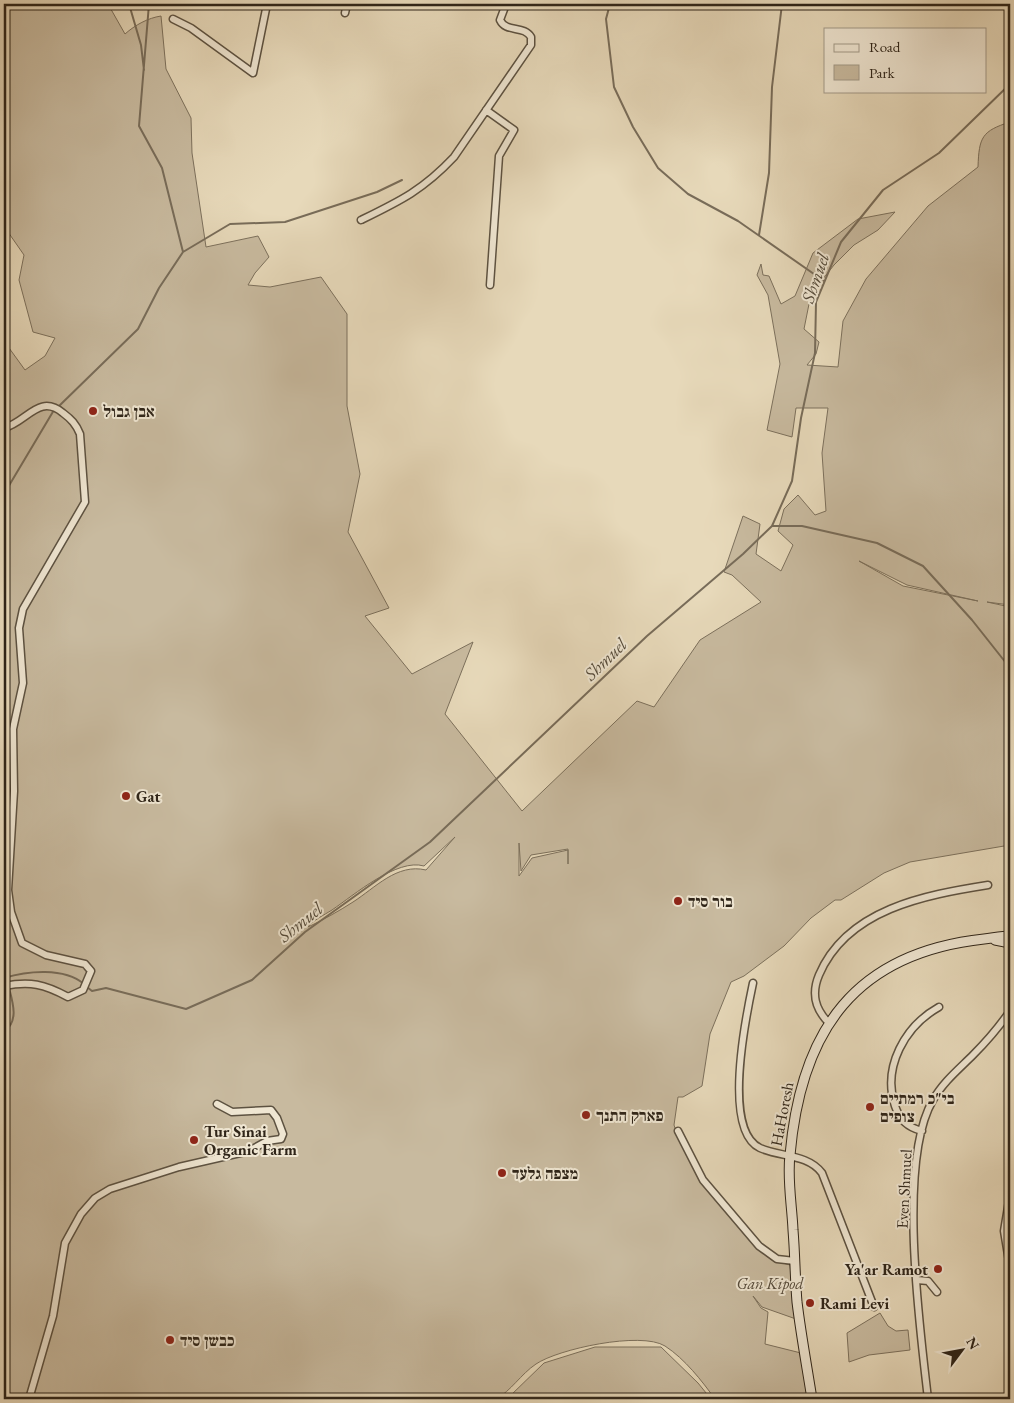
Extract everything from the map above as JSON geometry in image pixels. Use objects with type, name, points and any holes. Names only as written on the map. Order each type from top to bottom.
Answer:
[{"type":"street","points":[[173,19],[191,28],[253,73],[266,4]]},
{"type":"street","points":[[345,13],[347,4]]},
{"type":"street","points":[[361,220],[418,191],[432,180],[454,157],[486,110],[532,41],[527,32],[502,24],[500,20],[506,4]]},
{"type":"street","points":[[486,110],[514,130],[499,156],[490,285]]},
{"type":"street","points":[[4,428],[12,426],[42,405],[55,406],[76,425],[82,448],[86,502],[23,609],[19,628],[23,683],[13,729],[14,791],[8,890],[11,912],[22,943],[46,955],[85,964],[91,971],[83,990],[68,997],[34,983],[20,982],[4,986]]},
{"type":"street","points":[[829,1023],[817,1007],[814,989],[831,952],[848,934],[876,915],[892,908],[932,895],[988,885]]},
{"type":"street","name":"HaHoresh","points":[[812,1399],[797,1303],[789,1157],[800,1092],[817,1043],[829,1023],[864,984],[881,970],[902,958],[951,944],[1010,936]]},
{"type":"street","name":"HaHoresh","points":[[985,939],[1010,943]]},
{"type":"street","points":[[753,983],[740,1050],[739,1084],[743,1125],[746,1135],[757,1146],[814,1164],[827,1180],[874,1308]]},
{"type":"street","points":[[922,1130],[911,1127],[898,1112],[892,1093],[893,1068],[901,1044],[908,1034],[923,1018],[939,1007]]},
{"type":"street","name":"Even Shmuel","points":[[928,1399],[917,1280],[915,1191],[922,1130],[927,1113],[938,1092],[1010,1012]]},
{"type":"street","points":[[29,1399],[53,1316],[65,1243],[81,1214],[95,1198],[110,1188],[179,1167],[209,1162],[255,1150],[267,1141],[280,1139],[283,1134],[277,1118],[271,1110],[232,1112],[217,1104]]},
{"type":"street","points":[[678,1131],[703,1180],[759,1246],[777,1259],[795,1261]]},
{"type":"street","points":[[1010,1195],[1004,1232],[1010,1266]]},
{"type":"street","points":[[917,1280],[928,1282],[937,1292]]},
{"type":"green space","name":"Gan Kipod","points":[[4,4],[108,4],[125,34],[142,22],[161,16],[166,69],[191,118],[192,153],[206,247],[258,236],[269,257],[255,273],[248,285],[270,287],[321,277],[347,314],[347,406],[360,474],[348,532],[389,608],[365,616],[412,674],[473,642],[445,714],[522,811],[637,701],[654,707],[700,640],[761,602],[732,575],[724,572],[743,516],[760,524],[756,554],[781,571],[793,545],[778,531],[784,509],[798,495],[815,515],[826,511],[822,453],[828,408],[796,408],[792,437],[767,430],[780,364],[768,295],[757,275],[761,264],[763,275],[769,276],[781,304],[795,296],[813,253],[858,219],[895,212],[878,230],[854,245],[834,265],[811,294],[804,329],[819,342],[816,354],[807,365],[838,367],[843,321],[866,279],[928,206],[978,167],[981,142],[988,132],[1010,122],[1010,605],[987,602],[1010,607],[1010,845],[910,862],[884,873],[841,900],[835,900],[811,918],[784,946],[744,976],[731,982],[710,1034],[702,1086],[683,1097],[678,1097],[674,1125],[678,1137],[703,1184],[760,1251],[772,1260],[790,1265],[796,1319],[762,1307],[753,1296],[761,1308],[768,1312],[765,1344],[801,1353],[809,1399],[715,1399],[693,1371],[672,1351],[665,1346],[653,1342],[638,1340],[600,1344],[547,1358],[531,1368],[496,1399],[490,1396],[490,1399],[4,1399],[4,341],[25,370],[45,356],[55,338],[33,332],[19,280],[24,255],[8,232],[4,233]],"holes":[[[859,561],[907,585],[978,601],[903,586]],[[455,837],[426,870],[415,869],[396,873],[348,905],[308,927],[315,920],[389,872],[401,867],[424,866]],[[519,843],[521,871],[531,855],[568,849],[532,858],[519,876]]]},
{"type":"green space","points":[[880,1313],[888,1326],[896,1331],[908,1330],[910,1350],[869,1355],[849,1362],[847,1333]]},
{"type":"green space","points":[[595,1347],[661,1347],[698,1383],[711,1399],[503,1399],[510,1396],[544,1363]]},
{"type":"waterway","points":[[129,4],[141,45],[144,70]]},
{"type":"waterway","points":[[149,4],[139,126],[162,168],[183,252]]},
{"type":"waterway","points":[[610,4],[606,19],[614,87],[633,127],[658,168],[688,194],[738,221],[824,281]]},
{"type":"waterway","points":[[759,235],[769,173],[772,87],[782,4]]},
{"type":"waterway","name":"Shmuel","points":[[87,987],[92,991],[106,988],[186,1009],[252,980],[305,932],[430,842],[647,636],[743,554],[772,526],[792,481],[801,418],[815,353],[816,302],[841,242],[883,190],[939,153],[1010,84]]},
{"type":"waterway","points":[[58,407],[138,329],[159,288],[183,252],[230,224],[285,222],[377,192],[402,180]]},
{"type":"waterway","points":[[4,494],[54,410]]},
{"type":"waterway","points":[[772,526],[802,526],[877,543],[923,566],[972,620],[1010,668]]},
{"type":"waterway","name":"Shmuel","points":[[4,978],[34,972],[45,972],[66,975],[84,984]]},
{"type":"waterway","points":[[4,1032],[12,1023],[14,1011],[9,988]]},
{"type":"place","name":"אבן גבול","points":[[93,411]]},
{"type":"place","name":"Gat","points":[[126,796]]},
{"type":"place","name":"בור סיד","points":[[678,901]]},
{"type":"place","name":"בי\"כ רמתיים צופים","points":[[870,1107]]},
{"type":"place","name":"פארק התנך","points":[[586,1115]]},
{"type":"place","name":"Tur Sinai Organic Farm","points":[[194,1140]]},
{"type":"place","name":"מצפה גלעד","points":[[502,1173]]},
{"type":"place","name":"Ya'ar Ramot","points":[[938,1269]]},
{"type":"place","name":"Rami Levi","points":[[810,1303]]},
{"type":"place","name":"כבשן סיד","points":[[170,1340]]}]
